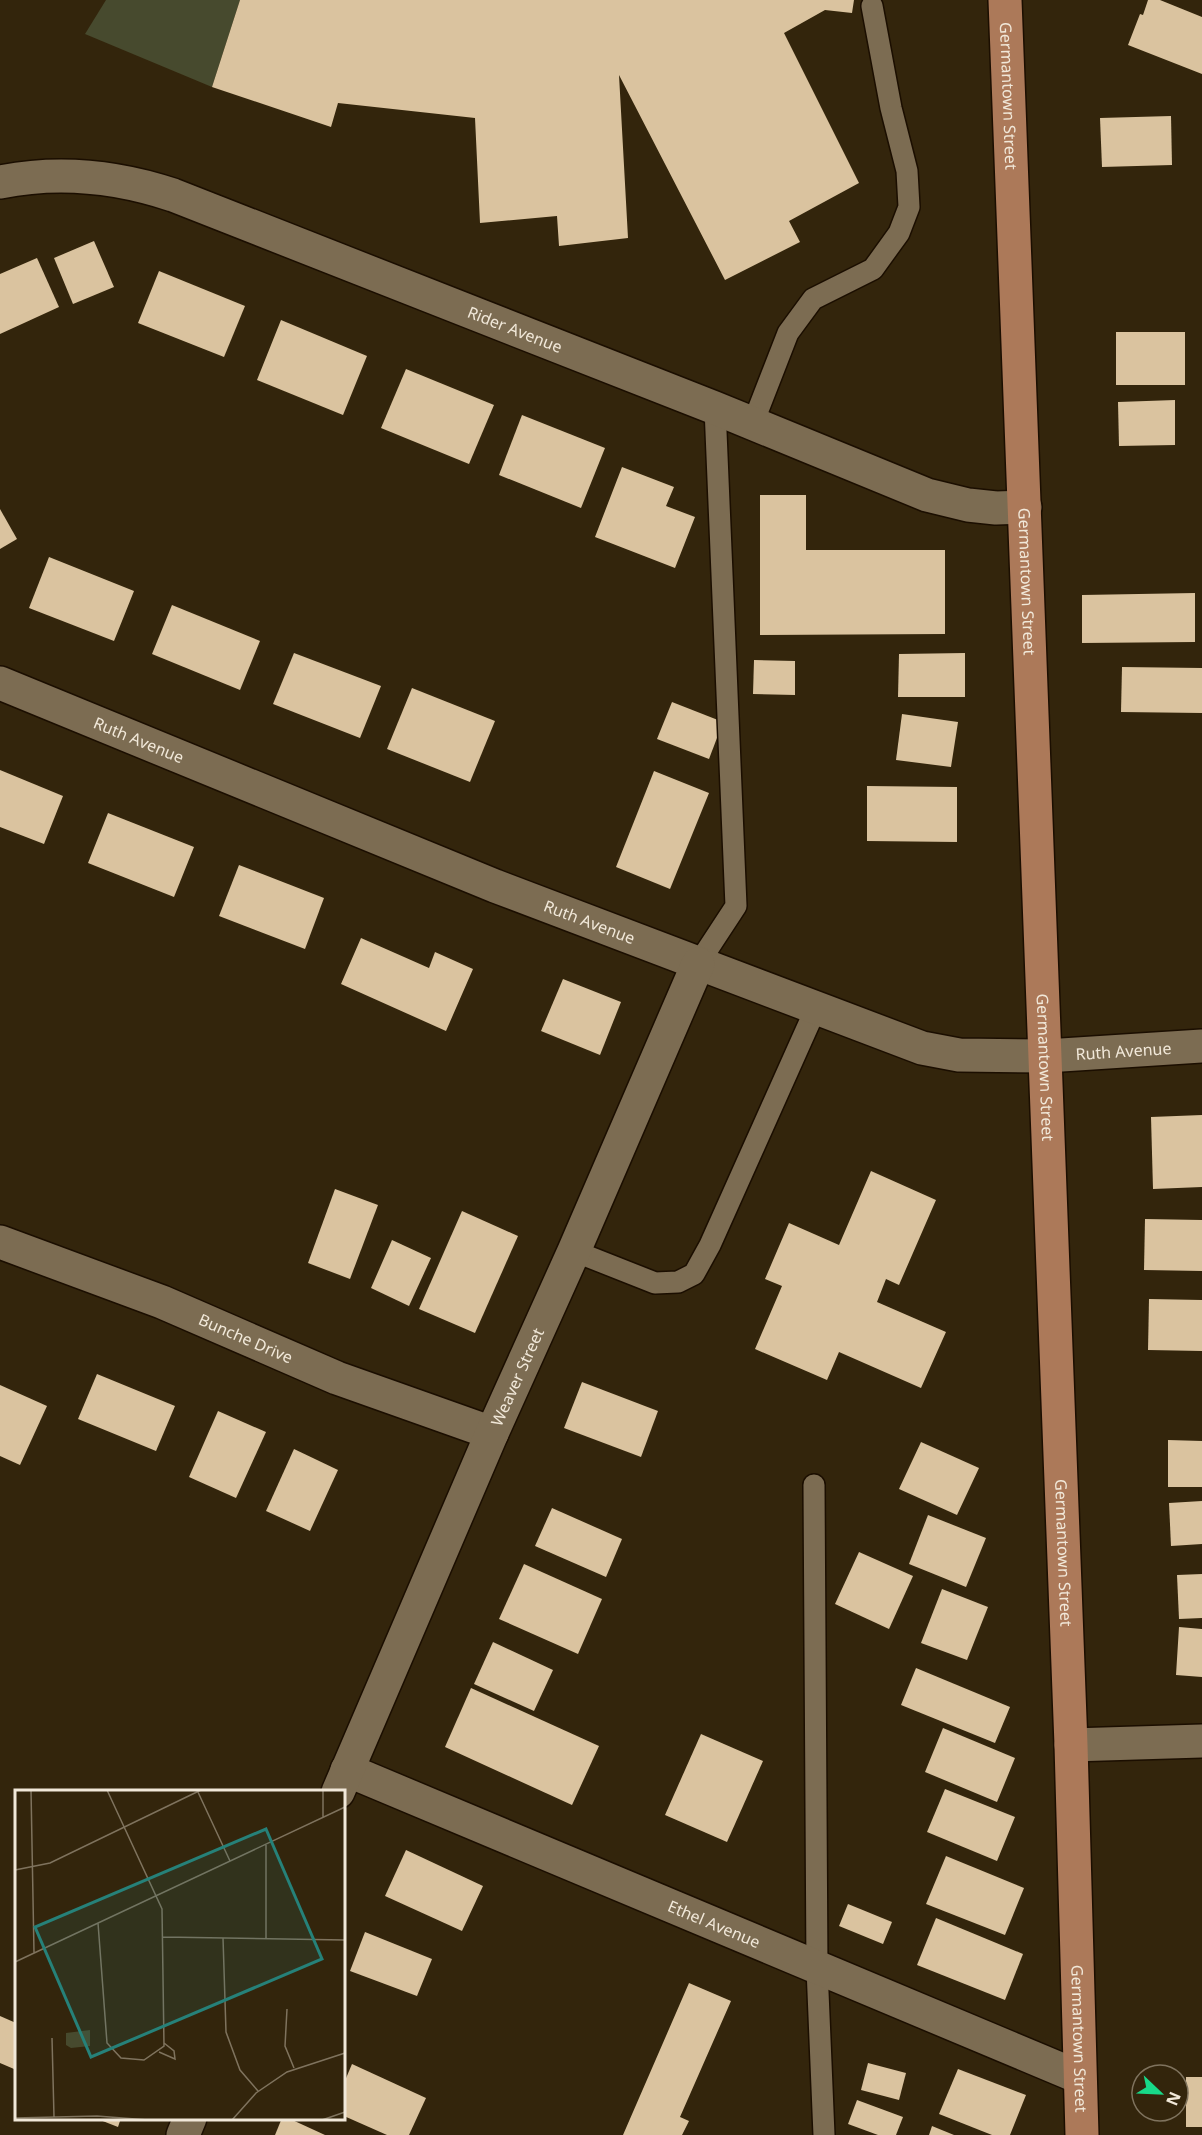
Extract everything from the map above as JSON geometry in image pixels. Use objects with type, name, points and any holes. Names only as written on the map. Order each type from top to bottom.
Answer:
[{"type":"main road","name":"Germantown Street","points":[[1005,0],[1071,1745],[1082,2135]]},
{"type":"street","name":"Rider Avenue","points":[[0,182],[26,176],[60,174],[111,178],[142,185],[173,195],[753,423],[927,495],[968,505],[996,508],[1025,507]]},
{"type":"street","name":"Ruth Avenue","points":[[0,683],[495,886],[922,1048],[959,1055],[1046,1056],[1202,1046]]},
{"type":"street","name":"Weaver Street","points":[[343,1781],[492,1433],[574,1251],[698,964]]},
{"type":"street","name":"Bunche Drive","points":[[0,1242],[162,1302],[337,1378],[492,1433]]},
{"type":"street","points":[[1071,1745],[1202,1740]]},
{"type":"street","name":"Ethel Avenue","points":[[343,1781],[817,1968],[1079,2078]]},
{"type":"street","points":[[183,2135],[189,2120]]},
{"type":"lane","points":[[753,423],[788,333],[813,299],[873,269],[899,232],[909,207],[907,171],[891,108],[872,6]]},
{"type":"lane","points":[[698,964],[736,906],[715,408]]},
{"type":"lane","points":[[574,1251],[654,1283],[678,1282],[694,1274],[710,1245],[816,1008]]},
{"type":"lane","points":[[814,1485],[817,1968],[824,2135]]},
{"type":"green space","points":[[106,0],[240,0],[212,87],[85,34]]},
{"type":"building","points":[[240,0],[854,0],[852,13],[825,10],[784,33],[859,183],[789,221],[800,242],[725,280],[619,75],[628,238],[559,246],[557,216],[480,223],[475,118],[338,103],[331,127],[212,87]]},
{"type":"building","points":[[1148,0],[1160,0],[1202,17],[1202,74],[1128,45]]},
{"type":"building","points":[[1171,116],[1172,165],[1102,167],[1100,118]]},
{"type":"building","points":[[94,241],[114,287],[73,304],[54,258]]},
{"type":"building","points":[[37,258],[59,307],[0,334],[0,274]]},
{"type":"building","points":[[159,271],[245,306],[224,357],[138,323]]},
{"type":"building","points":[[281,320],[367,356],[343,415],[257,380]]},
{"type":"building","points":[[1116,332],[1185,332],[1185,385],[1116,385]]},
{"type":"building","points":[[406,369],[494,405],[469,464],[381,428]]},
{"type":"building","points":[[1175,400],[1175,445],[1119,446],[1118,402]]},
{"type":"building","points":[[522,415],[605,448],[581,508],[499,475]]},
{"type":"building","points":[[622,467],[674,487],[666,506],[695,517],[675,568],[595,537]]},
{"type":"building","points":[[760,495],[806,495],[806,550],[945,550],[945,634],[760,635]]},
{"type":"building","points":[[0,509],[17,539],[0,549]]},
{"type":"building","points":[[49,557],[134,591],[114,641],[29,608]]},
{"type":"building","points":[[1195,593],[1195,642],[1082,643],[1082,595]]},
{"type":"building","points":[[172,605],[260,641],[240,690],[152,654]]},
{"type":"building","points":[[294,653],[381,686],[360,738],[273,704]]},
{"type":"building","points":[[965,653],[965,697],[898,697],[899,654]]},
{"type":"building","points":[[754,660],[795,661],[795,695],[753,694]]},
{"type":"building","points":[[1122,667],[1202,668],[1202,713],[1121,712]]},
{"type":"building","points":[[412,688],[495,721],[470,782],[387,749]]},
{"type":"building","points":[[672,702],[723,722],[709,759],[657,739]]},
{"type":"building","points":[[902,714],[958,722],[951,767],[896,760]]},
{"type":"building","points":[[0,770],[63,796],[44,844],[0,827]]},
{"type":"building","points":[[654,771],[709,793],[670,889],[616,867]]},
{"type":"building","points":[[867,786],[957,787],[957,842],[867,841]]},
{"type":"building","points":[[108,813],[194,847],[174,897],[88,863]]},
{"type":"building","points":[[239,865],[324,898],[305,949],[219,916]]},
{"type":"building","points":[[361,938],[429,968],[435,952],[473,969],[446,1031],[341,984]]},
{"type":"building","points":[[563,979],[621,1002],[600,1055],[541,1031]]},
{"type":"building","points":[[1202,1115],[1202,1187],[1153,1189],[1151,1117]]},
{"type":"building","points":[[871,1171],[936,1200],[899,1285],[886,1279],[877,1302],[946,1332],[921,1388],[839,1352],[827,1380],[755,1349],[782,1286],[765,1279],[789,1223],[839,1245]]},
{"type":"building","points":[[335,1189],[378,1205],[350,1279],[308,1263]]},
{"type":"building","points":[[462,1211],[518,1236],[475,1333],[419,1309]]},
{"type":"building","points":[[1145,1219],[1202,1220],[1202,1271],[1144,1270]]},
{"type":"building","points":[[392,1240],[431,1258],[409,1306],[371,1288]]},
{"type":"building","points":[[1149,1299],[1202,1300],[1202,1351],[1148,1350]]},
{"type":"building","points":[[97,1374],[175,1406],[156,1451],[78,1419]]},
{"type":"building","points":[[582,1382],[658,1411],[641,1457],[564,1428]]},
{"type":"building","points":[[0,1385],[47,1406],[20,1465],[0,1456]]},
{"type":"building","points":[[218,1411],[266,1432],[236,1498],[189,1477]]},
{"type":"building","points":[[1168,1440],[1202,1441],[1202,1487],[1168,1487]]},
{"type":"building","points":[[921,1442],[979,1468],[957,1515],[899,1489]]},
{"type":"building","points":[[294,1449],[338,1470],[310,1531],[266,1511]]},
{"type":"building","points":[[1202,1501],[1202,1544],[1171,1546],[1169,1503]]},
{"type":"building","points":[[552,1508],[622,1539],[606,1577],[535,1546]]},
{"type":"building","points":[[928,1515],[986,1538],[966,1587],[909,1564]]},
{"type":"building","points":[[859,1552],[913,1576],[889,1629],[835,1604]]},
{"type":"building","points":[[524,1564],[602,1599],[578,1654],[499,1619]]},
{"type":"building","points":[[1202,1574],[1202,1618],[1179,1619],[1177,1575]]},
{"type":"building","points":[[942,1589],[988,1607],[967,1660],[921,1643]]},
{"type":"building","points":[[1179,1627],[1202,1629],[1202,1677],[1176,1675]]},
{"type":"building","points":[[493,1642],[553,1670],[534,1711],[474,1684]]},
{"type":"building","points":[[916,1668],[1010,1707],[995,1743],[901,1705]]},
{"type":"building","points":[[471,1688],[599,1746],[572,1805],[445,1747]]},
{"type":"building","points":[[943,1728],[1015,1758],[997,1802],[925,1772]]},
{"type":"building","points":[[701,1734],[763,1761],[727,1842],[665,1815]]},
{"type":"building","points":[[945,1789],[1015,1817],[997,1861],[927,1832]]},
{"type":"building","points":[[406,1850],[483,1886],[462,1931],[385,1896]]},
{"type":"building","points":[[946,1856],[1024,1888],[1005,1935],[926,1904]]},
{"type":"building","points":[[848,1904],[892,1922],[883,1944],[839,1926]]},
{"type":"building","points":[[936,1918],[1023,1954],[1005,2000],[917,1965]]},
{"type":"building","points":[[365,1932],[432,1959],[417,1996],[350,1971]]},
{"type":"building","points":[[689,1983],[731,2001],[680,2117],[689,2121],[682,2135],[623,2135]]},
{"type":"building","points":[[0,2016],[15,2023],[15,2066],[14,2069],[0,2063]]},
{"type":"building","points":[[868,2063],[906,2073],[899,2100],[861,2090]]},
{"type":"building","points":[[352,2064],[426,2098],[409,2135],[387,2135],[345,2116],[345,2081]]},
{"type":"building","points":[[958,2069],[1026,2095],[1010,2135],[992,2135],[939,2114]]},
{"type":"building","points":[[1190,2077],[1202,2077],[1202,2127],[1186,2127],[1186,2123],[1190,2123]]},
{"type":"building","points":[[857,2100],[903,2117],[896,2135],[878,2135],[848,2124]]},
{"type":"building","points":[[100,2120],[120,2120],[118,2127]]},
{"type":"building","points":[[281,2120],[292,2120],[325,2135],[275,2135]]},
{"type":"building","points":[[932,2126],[954,2135],[929,2135]]}]
